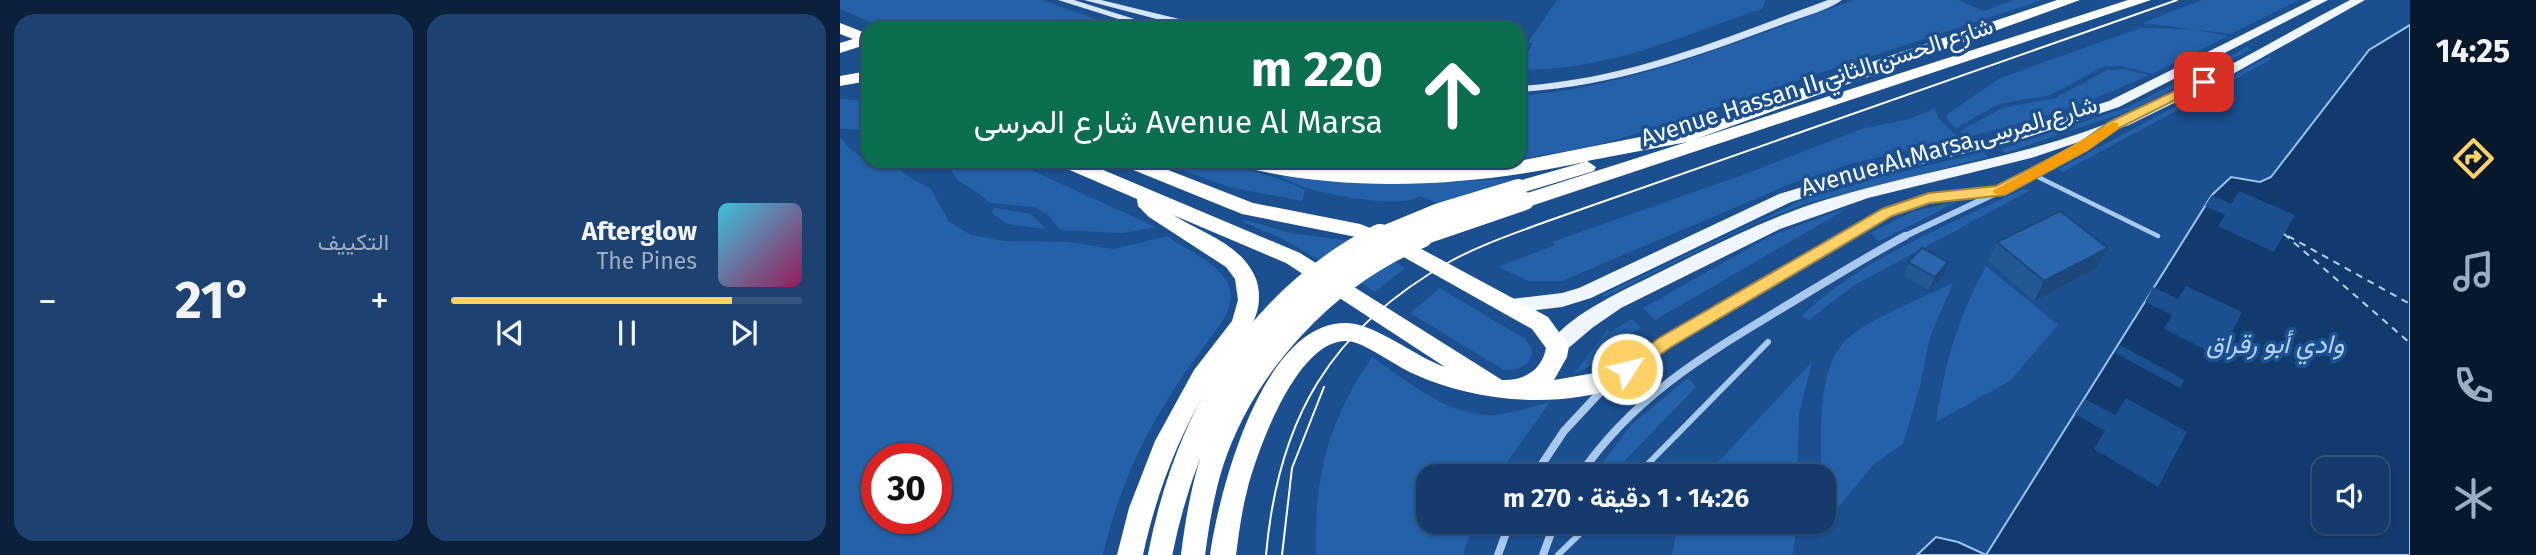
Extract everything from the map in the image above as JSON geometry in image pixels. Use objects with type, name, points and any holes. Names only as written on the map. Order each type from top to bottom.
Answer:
[{"type":"highway","name":"Avenue Hassan II شارع الحسن الثاني","points":[[1522,195],[1866,69],[2072,0]]},
{"type":"highway","points":[[1866,69],[1905,66],[2101,0]]},
{"type":"highway","points":[[1890,85],[1911,72],[2119,0]]},
{"type":"highway","name":"Avenue Hassan II شارع الحسن الثاني","points":[[1522,195],[1584,183],[2143,0]]},
{"type":"highway","points":[[840,28],[861,37]]},
{"type":"highway","points":[[840,48],[861,41]]},
{"type":"highway","points":[[1526,166],[1643,141],[1689,136]]},
{"type":"highway","points":[[1081,168],[1293,258],[1488,383],[1511,391],[1525,388],[1566,390],[1612,380]]},
{"type":"highway","points":[[1146,168],[1249,209],[1380,238],[1511,306],[1548,329],[1558,346],[1553,365],[1525,388]]},
{"type":"highway","points":[[1289,168],[1323,173],[1442,175],[1512,168]]},
{"type":"highway","points":[[1130,555],[1142,503],[1159,457],[1203,374],[1238,329],[1248,302],[1245,278],[1239,267],[1209,244],[1157,213],[1140,193]]},
{"type":"highway","points":[[1160,555],[1171,492],[1196,429],[1227,376],[1282,308],[1338,262],[1382,236],[1418,220],[1522,195]]},
{"type":"highway","points":[[1193,555],[1209,472],[1222,437],[1255,374],[1299,321],[1348,278],[1403,245],[1522,195]]},
{"type":"highway","points":[[1223,555],[1235,488],[1249,447],[1288,373],[1314,342],[1333,332],[1353,333],[1436,374],[1460,382],[1488,383]]},
{"type":"main road","name":"Avenue Al Marsa شارع المرسى","points":[[1511,306],[1537,304],[1585,293],[1751,213],[1822,185],[2021,135],[2085,116],[2141,93],[2322,0]]},
{"type":"main road","name":"Avenue Al Marsa شارع المرسى","points":[[1558,346],[1584,321],[1614,303],[1798,215],[1869,192],[2040,150],[2114,125],[2151,109],[2359,0]]},
{"type":"street","points":[[1063,0],[1127,21]]},
{"type":"street","points":[[1089,0],[1173,21]]},
{"type":"street","points":[[1526,80],[1575,77],[1619,68],[1814,0]]},
{"type":"street","points":[[1526,89],[1577,85],[1624,74],[1837,0]]},
{"type":"street","points":[[1587,464],[1610,432],[1634,406],[1687,365],[1874,253],[2083,147],[2114,125]]},
{"type":"street","points":[[1542,464],[1563,431],[1612,380],[1665,342],[1887,212],[1929,198],[1999,191]]},
{"type":"street","points":[[1497,555],[1505,534]]},
{"type":"street","points":[[1543,555],[1551,534]]},
{"type":"lane","points":[[2032,174],[2158,236]]},
{"type":"lane","points":[[1648,464],[1768,342]]},
{"type":"lane","points":[[1558,555],[1580,534]]},
{"type":"shaded area","points":[[840,0],[1042,0],[1101,21],[867,21],[840,9]]},
{"type":"shaded area","points":[[1557,0],[1766,0],[1762,9],[1642,50],[1582,65],[1526,69],[1526,55],[1533,43],[1528,42]]},
{"type":"shaded area","points":[[1854,0],[1958,0],[1984,11],[2014,0],[2042,0],[1642,132],[1590,147],[1526,158],[1526,95],[1605,83],[1731,45]]},
{"type":"shaded area","points":[[2202,0],[2299,0],[2231,34],[2142,23]]},
{"type":"shaded area","points":[[2140,28],[2192,29],[2228,36],[2152,74],[2121,66],[2103,67],[2051,95],[1999,104],[1956,128],[1946,118],[1949,113],[2000,78]]},
{"type":"shaded area","points":[[2248,47],[2252,49],[2132,110],[2005,153],[2001,149],[2128,107]]},
{"type":"shaded area","points":[[2268,57],[2272,59],[2063,172],[2058,169]]},
{"type":"shaded area","points":[[2123,69],[2149,75],[2082,103],[2037,118],[1967,137],[1960,131],[2002,108],[2055,98],[2107,70]]},
{"type":"shaded area","points":[[840,99],[861,100],[861,130],[840,129]]},
{"type":"shaded area","points":[[1935,108],[1938,118],[1959,138],[1850,164],[1793,183],[1562,281],[1529,281],[1498,267],[1555,245],[1552,242],[1748,173],[1864,128],[1910,119]]},
{"type":"shaded area","points":[[840,137],[861,156],[861,168],[900,168],[906,175],[931,189],[949,222],[971,235],[1005,241],[1068,242],[1114,249],[1167,236],[1211,264],[1225,278],[1231,294],[1228,310],[1157,418],[1131,470],[1103,555],[840,555]]},
{"type":"shaded area","points":[[1983,152],[1988,157],[1805,204],[1756,223],[1604,297],[1602,295],[1800,201],[1852,184]]},
{"type":"shaded area","points":[[950,168],[1026,168],[1156,227],[1123,233],[1060,230],[1048,215],[1034,207],[990,203],[958,181]]},
{"type":"shaded area","points":[[1177,168],[1238,168],[1270,176],[1305,190],[1302,201],[1229,187]]},
{"type":"shaded area","points":[[1284,175],[1440,182],[1514,179],[1438,203],[1419,196],[1398,201],[1347,197],[1307,188],[1282,178]]},
{"type":"shaded area","points":[[2025,188],[2029,191],[1853,286],[1809,320],[1801,316],[1852,276],[1880,259]]},
{"type":"shaded area","points":[[1961,200],[1879,241],[1870,233],[1912,212]]},
{"type":"shaded area","points":[[1850,207],[1655,320],[1643,308],[1772,235]]},
{"type":"shaded area","points":[[995,208],[1031,214],[1046,229],[1007,224],[991,212]]},
{"type":"shaded area","points":[[1245,220],[1290,233],[1351,241],[1321,261],[1281,238],[1243,222]]},
{"type":"shaded area","points":[[1385,256],[1405,268],[1375,292],[1355,279]]},
{"type":"shaded area","points":[[1986,266],[2058,325],[2010,381],[1936,422],[1943,381],[1954,342]]},
{"type":"shaded area","points":[[1953,283],[1930,337],[1920,386],[1903,444],[1874,464],[1836,510],[1836,464],[1822,464],[1822,404],[1826,380],[1834,358],[1845,341],[1866,325]]},
{"type":"shaded area","points":[[1440,288],[1525,339],[1533,350],[1530,360],[1519,368],[1504,370],[1410,313]]},
{"type":"shaded area","points":[[1632,319],[1641,328],[1611,346],[1617,353],[1574,374],[1607,330],[1610,332]]},
{"type":"shaded area","points":[[1372,357],[1414,386],[1459,410],[1492,415],[1550,402],[1506,464],[1416,464],[1416,534],[1470,534],[1463,554],[1467,555],[1316,555],[1321,475],[1334,427]]},
{"type":"shaded area","points":[[1812,362],[1799,414],[1797,464],[1716,464]]},
{"type":"shaded area","points":[[1688,378],[1696,387],[1622,464],[1602,464],[1630,426]]},
{"type":"shaded area","points":[[1676,534],[1795,534],[1792,555],[1672,555]]},
{"type":"water","name":"وادي أبو رقراق","points":[[2410,25],[2410,555],[1986,555],[2212,195],[2231,177],[2260,182],[2271,177],[2369,50]]},
{"type":"water","points":[[1936,537],[1958,542],[1986,555],[1917,555]]},
{"type":"pier","points":[[2239,191],[2295,215],[2274,252],[2218,226],[2225,215],[2205,206],[2212,195],[2231,204]]},
{"type":"pier","points":[[2186,286],[2242,312],[2220,357],[2164,329],[2172,315],[2145,302],[2153,287],[2178,299]]},
{"type":"pier","points":[[2120,345],[2185,380],[2180,388],[2115,353]]},
{"type":"pier","points":[[2126,398],[2187,432],[2158,487],[2094,449],[2105,431],[2075,414],[2085,399],[2115,415]]},
{"type":"building","points":[[2060,211],[2108,248],[2044,281],[1997,242]]},
{"type":"building","points":[[1922,248],[1948,262],[1935,277],[1908,262]]},
{"type":"ferry route","points":[[2284,234],[2410,343]]},
{"type":"ferry route","points":[[2288,236],[2410,304]]},
{"type":"tram line","points":[[1266,555],[1272,506],[1283,461],[1298,420],[1318,382],[1342,348],[1373,316],[1409,288],[1451,261],[1545,222],[2177,0]]},
{"type":"tram line","points":[[1282,555],[1292,468],[1324,387]]},
{"type":"slow traffic","points":[[2000,191],[2083,147],[2113,126]]},
{"type":"route","points":[[1627,369],[1665,342],[1887,212],[1929,198],[1999,191],[2083,147],[2114,125],[2204,82]]}]
